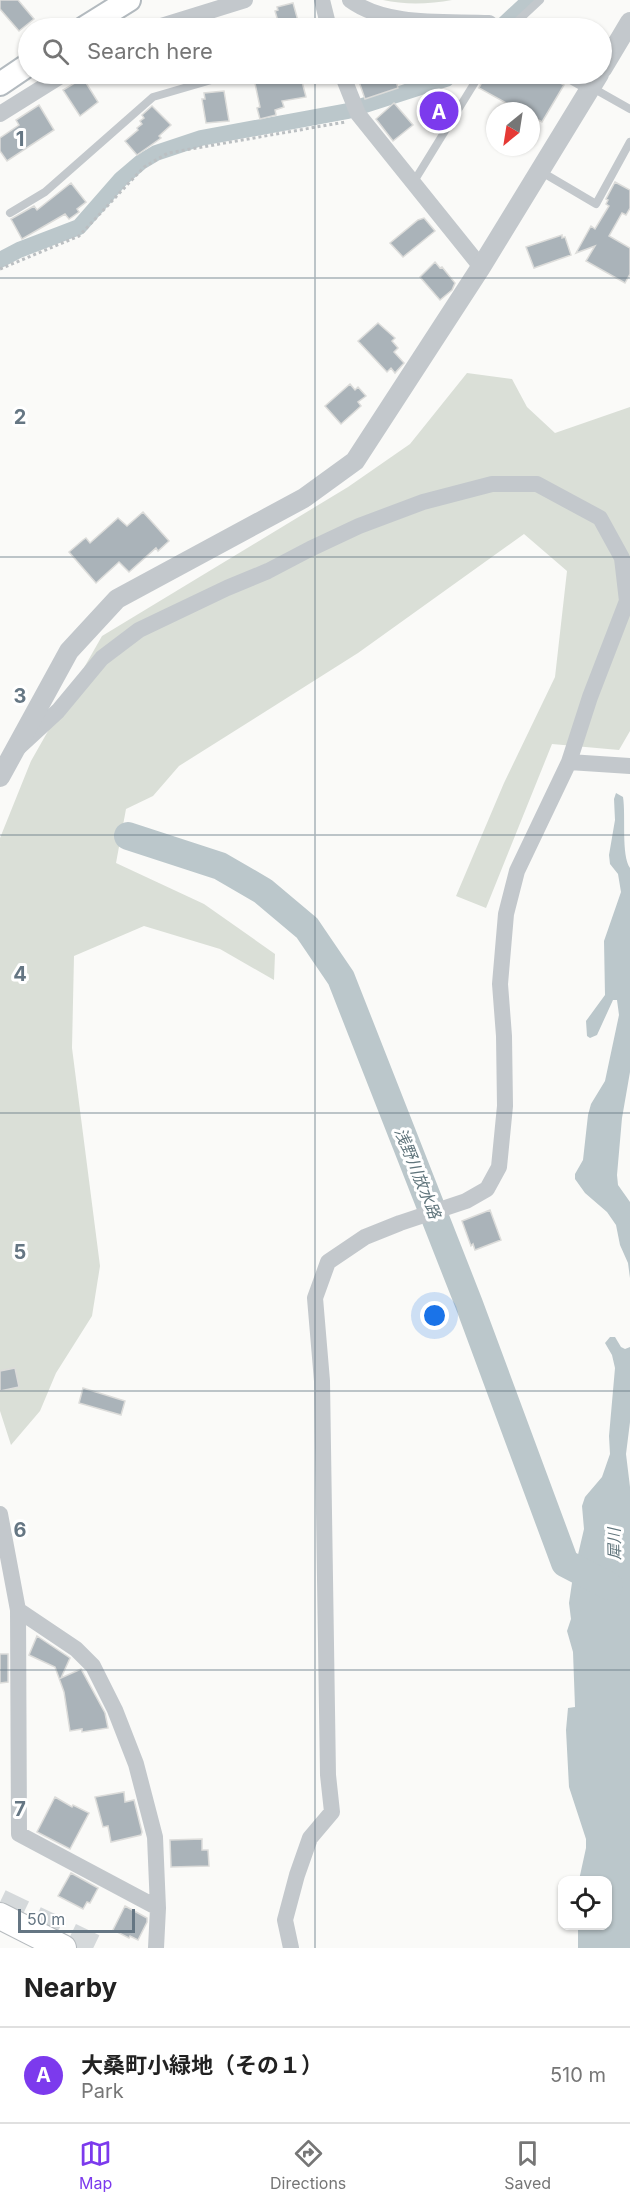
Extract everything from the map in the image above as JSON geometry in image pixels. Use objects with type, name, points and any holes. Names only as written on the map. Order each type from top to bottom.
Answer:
[{"type":"main road","points":[[100,18],[129,0]]},
{"type":"main road","points":[[0,84],[18,72]]},
{"type":"main road","points":[[0,1916],[63,1948]]},
{"type":"street","points":[[187,18],[245,0]]},
{"type":"street","points":[[322,0],[326,18]]},
{"type":"street","points":[[350,0],[372,14],[393,18]]},
{"type":"street","points":[[612,52],[630,22]]},
{"type":"street","points":[[0,114],[48,84]]},
{"type":"street","points":[[346,84],[358,114],[481,267]]},
{"type":"street","points":[[0,777],[69,651],[117,599],[304,498],[355,461],[481,267],[593,84]]},
{"type":"street","points":[[10,756],[58,711],[102,658],[139,630],[359,526],[423,502],[492,484],[537,484],[600,518],[622,558],[627,601],[590,697],[569,762],[517,870],[506,914],[500,984],[504,1036],[505,1106],[499,1167],[487,1189],[465,1201],[400,1222],[365,1237],[328,1262],[315,1299],[322,1382],[328,1775],[332,1812],[310,1838],[297,1875],[285,1920],[291,1948]]},
{"type":"street","points":[[569,762],[630,766]]},
{"type":"street","points":[[0,1514],[18,1610],[19,1834],[158,1908]]},
{"type":"street","points":[[18,1610],[76,1649],[93,1666],[105,1687],[136,1764],[154,1837],[158,1908],[156,1948]]},
{"type":"street","points":[[0,1693],[17,1693]]},
{"type":"lane","points":[[521,18],[540,0]]},
{"type":"lane","points":[[10,213],[45,192],[153,97],[198,84]]},
{"type":"lane","points":[[412,183],[474,84]]},
{"type":"lane","points":[[600,84],[630,109]]},
{"type":"lane","points":[[539,171],[596,204],[630,142]]},
{"type":"path","points":[[0,269],[79,236],[144,167],[168,153],[363,119]]},
{"type":"shaded area","points":[[383,0],[452,0],[400,3]]},
{"type":"shaded area","points":[[467,373],[512,379],[527,407],[555,433],[630,407],[630,731],[619,750],[552,744],[486,908],[456,896],[504,783],[555,677],[567,571],[524,534],[358,653],[179,766],[153,796],[126,809],[116,863],[204,904],[275,954],[274,980],[220,949],[144,926],[74,956],[72,1048],[100,1266],[92,1316],[56,1373],[40,1411],[11,1445],[0,1411],[0,838],[31,761],[102,636],[348,487],[410,444]]},
{"type":"water","points":[[616,793],[623,797],[625,845],[630,868],[630,1072],[622,1118],[617,1175],[618,1185],[630,1202],[630,1278],[628,1263],[620,1245],[616,1225],[607,1212],[585,1193],[575,1179],[575,1174],[583,1160],[588,1115],[591,1104],[605,1081],[619,1015],[617,1000],[613,1000],[597,1035],[590,1038],[587,1036],[586,1021],[605,995],[604,941],[621,892],[618,874],[610,864],[609,855],[615,820]]},
{"type":"water","name":"犀川","points":[[610,1337],[615,1337],[621,1347],[625,1349],[630,1347],[630,1422],[626,1454],[630,1487],[630,1948],[578,1948],[578,1930],[612,1930],[612,1876],[580,1876],[586,1839],[569,1787],[566,1730],[568,1708],[575,1707],[573,1652],[567,1631],[571,1619],[569,1603],[573,1576],[584,1529],[582,1506],[585,1497],[602,1477],[610,1454],[609,1436],[615,1368],[612,1355],[605,1343]]},
{"type":"building","points":[[0,0],[18,0],[33,18],[18,18],[18,30],[0,9]]},
{"type":"building","points":[[293,3],[297,18],[277,18],[275,11],[278,10],[277,7]]},
{"type":"building","points":[[73,84],[87,84],[98,102],[80,116],[63,90]]},
{"type":"building","points":[[255,84],[303,84],[306,97],[282,101],[284,107],[275,110],[276,115],[260,119],[257,108],[260,107]]},
{"type":"building","points":[[360,84],[397,84],[398,88],[365,99]]},
{"type":"building","points":[[481,84],[564,85],[542,122],[540,121],[540,102],[504,102],[479,88]]},
{"type":"building","points":[[224,91],[229,121],[206,123],[202,99],[205,99],[204,93]]},
{"type":"building","points":[[394,103],[413,125],[393,141],[376,119]]},
{"type":"building","points":[[39,105],[54,130],[7,161],[0,151],[0,138],[19,125],[16,120]]},
{"type":"building","points":[[152,106],[171,125],[159,136],[161,138],[137,155],[125,141],[138,130],[137,128],[142,124],[140,121],[144,118],[142,115]]},
{"type":"building","points":[[615,182],[630,190],[630,208],[626,215],[622,213],[609,236],[630,248],[630,274],[625,283],[586,261],[595,246],[576,253],[591,226],[595,229],[609,206],[606,204],[608,200],[606,199]]},
{"type":"building","points":[[71,183],[86,202],[77,209],[79,212],[69,219],[65,214],[22,239],[11,219],[34,206],[37,210]]},
{"type":"building","points":[[424,218],[435,231],[403,257],[390,243],[418,220]]},
{"type":"building","points":[[562,235],[562,238],[565,237],[571,255],[534,268],[526,247]]},
{"type":"building","points":[[435,262],[455,283],[452,290],[440,300],[420,277]]},
{"type":"building","points":[[378,323],[395,338],[392,341],[398,348],[394,352],[404,363],[395,373],[391,368],[387,372],[358,341]]},
{"type":"building","points":[[350,384],[355,390],[358,387],[366,396],[358,402],[361,406],[341,424],[325,406]]},
{"type":"building","points":[[143,512],[169,541],[158,551],[156,548],[129,572],[119,562],[96,583],[69,552],[86,538],[90,543],[118,518],[127,526]]},
{"type":"building","points":[[490,1210],[501,1240],[475,1250],[473,1244],[471,1246],[462,1221]]},
{"type":"building","points":[[15,1368],[19,1387],[0,1391],[0,1371]]},
{"type":"building","points":[[83,1388],[125,1401],[121,1415],[79,1403]]},
{"type":"building","points":[[37,1636],[70,1658],[61,1678],[81,1669],[105,1713],[108,1728],[82,1732],[82,1729],[70,1731],[64,1692],[55,1667],[29,1655]]},
{"type":"building","points":[[0,1654],[8,1654],[8,1682],[0,1683]]},
{"type":"building","points":[[124,1792],[125,1802],[134,1800],[142,1832],[141,1835],[111,1842],[108,1826],[103,1827],[95,1797]]},
{"type":"building","points":[[55,1797],[72,1807],[73,1805],[89,1813],[70,1849],[37,1832]]},
{"type":"building","points":[[202,1839],[202,1850],[208,1850],[209,1866],[171,1867],[170,1840]]},
{"type":"building","points":[[71,1873],[98,1888],[90,1903],[87,1902],[83,1909],[58,1896]]},
{"type":"building","points":[[125,1906],[147,1918],[138,1940],[113,1930]]},
{"type":"waterway","points":[[511,18],[530,0]]},
{"type":"waterway","points":[[359,107],[430,84]]},
{"type":"waterway","points":[[0,260],[19,250],[79,227],[121,179],[156,153],[201,138],[348,111]]},
{"type":"waterway","name":"浅野川放水路","points":[[128,836],[220,866],[263,891],[307,928],[341,978],[469,1304],[565,1563],[609,1586]]},
{"type":"tunnel","points":[[0,1902],[96,1948]]},
{"type":"place","name":"大桑町小緑地（その１）","points":[[439,111]]}]
